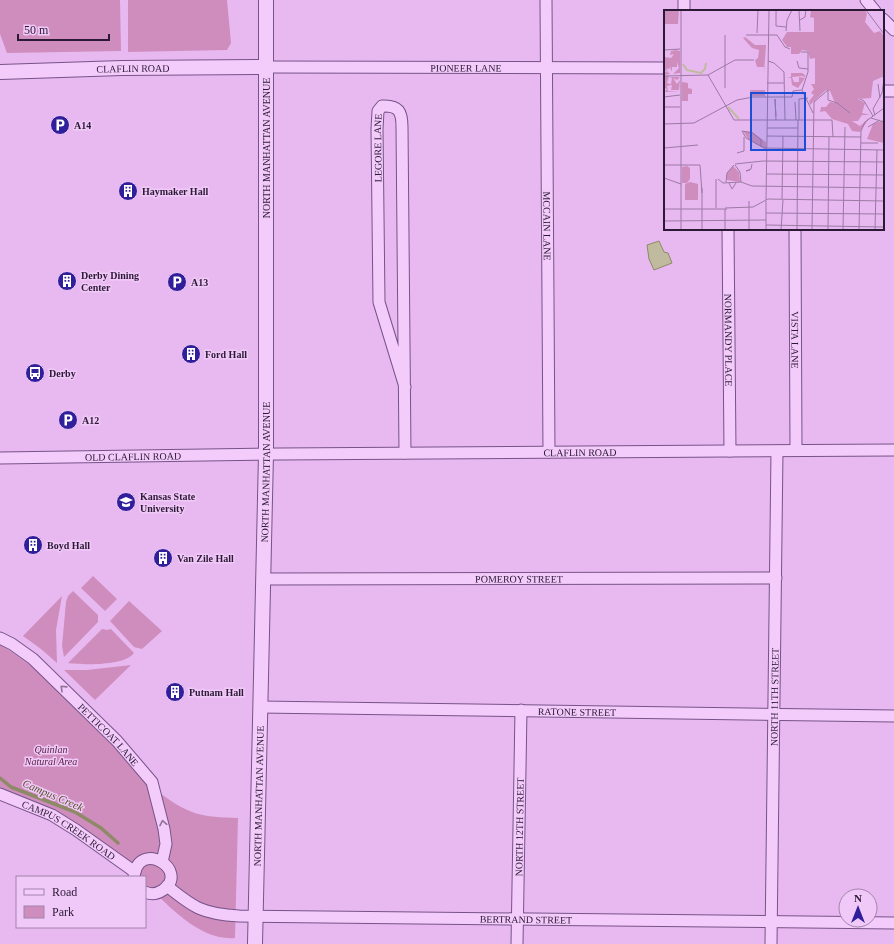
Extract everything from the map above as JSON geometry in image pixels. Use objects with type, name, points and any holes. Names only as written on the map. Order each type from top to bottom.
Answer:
[{"type":"street","name":"NORTH MANHATTAN AVENUE","points":[[255,944],[266,454],[266,0]]},
{"type":"street","name":"MCCAIN LANE","points":[[546,0],[549,452]]},
{"type":"street","points":[[866,0],[874,10]]},
{"type":"street","points":[[884,20],[894,30]]},
{"type":"street","name":"PIONEER LANE","points":[[266,67],[664,68]]},
{"type":"street","name":"CLAFLIN ROAD","points":[[0,72],[114,68],[266,67]]},
{"type":"street","points":[[884,92],[894,91]]},
{"type":"street","name":"LEGORE LANE","points":[[405,387],[379,302],[377,129],[378,111],[382,106],[397,108],[402,115],[405,387],[405,453]]},
{"type":"street","name":"NORMANDY PLACE","points":[[728,230],[730,451]]},
{"type":"street","name":"VISTA LANE","points":[[794,230],[796,450]]},
{"type":"street","name":"NORTH 11TH STREET","points":[[771,944],[777,450]]},
{"type":"street","name":"CLAFLIN ROAD","points":[[266,454],[894,450]]},
{"type":"street","name":"OLD CLAFLIN ROAD","points":[[0,458],[266,454]]},
{"type":"street","name":"POMEROY STREET","points":[[263,579],[776,578]]},
{"type":"street","name":"PETTICOAT LANE","points":[[0,638],[12,644],[33,659],[118,741],[152,782],[164,829],[166,844],[162,862]]},
{"type":"street","name":"RATONE STREET","points":[[260,707],[894,716]]},
{"type":"street","name":"NORTH 12TH STREET","points":[[517,944],[521,710]]},
{"type":"street","name":"CAMPUS CREEK ROAD","points":[[0,794],[52,816],[76,830],[135,875]]},
{"type":"street","points":[[135,875],[137,867],[145,860],[157,859],[170,871],[167,886],[161,892],[155,894],[146,892]]},
{"type":"street","name":"BERTRAND STREET","points":[[167,886],[188,903],[215,915],[894,923]]},
{"type":"green space","points":[[0,0],[120,0],[121,51],[7,53],[0,34]]},
{"type":"green space","points":[[128,0],[227,0],[231,43],[227,50],[128,52]]},
{"type":"green space","points":[[93,576],[117,599],[105,611],[81,588]]},
{"type":"green space","points":[[73,591],[98,615],[98,622],[64,657],[62,646],[66,602],[68,596]]},
{"type":"green space","points":[[62,596],[56,630],[57,663],[23,636]]},
{"type":"green space","points":[[129,601],[162,631],[142,649],[134,647],[110,621]]},
{"type":"green space","points":[[102,629],[111,629],[134,653],[122,660],[103,664],[68,663]]},
{"type":"green space","name":"Quinlan Natural Area","points":[[0,644],[33,667],[160,793],[179,806],[196,813],[215,817],[238,818],[235,938],[209,934],[197,928],[175,912],[146,885],[146,876],[137,876],[43,806],[0,788]]},
{"type":"green space","points":[[131,665],[95,700],[64,670],[87,670]]},
{"type":"shaded area","points":[[659,241],[664,252],[668,253],[672,263],[654,270],[649,259],[647,245]]},
{"type":"waterway","name":"Campus Creek","points":[[0,778],[11,787],[75,812],[101,828],[118,843]]},
{"type":"place","name":"A14","points":[[60,125]]},
{"type":"place","name":"Haymaker Hall","points":[[128,191]]},
{"type":"place","name":"Derby Dining Center","points":[[67,281]]},
{"type":"place","name":"A13","points":[[177,282]]},
{"type":"place","name":"Ford Hall","points":[[191,354]]},
{"type":"place","name":"Derby","points":[[35,373]]},
{"type":"place","name":"A12","points":[[68,420]]},
{"type":"place","name":"Kansas State University","points":[[126,502]]},
{"type":"place","name":"Boyd Hall","points":[[33,545]]},
{"type":"place","name":"Van Zile Hall","points":[[163,558]]},
{"type":"place","name":"Putnam Hall","points":[[175,692]]}]
